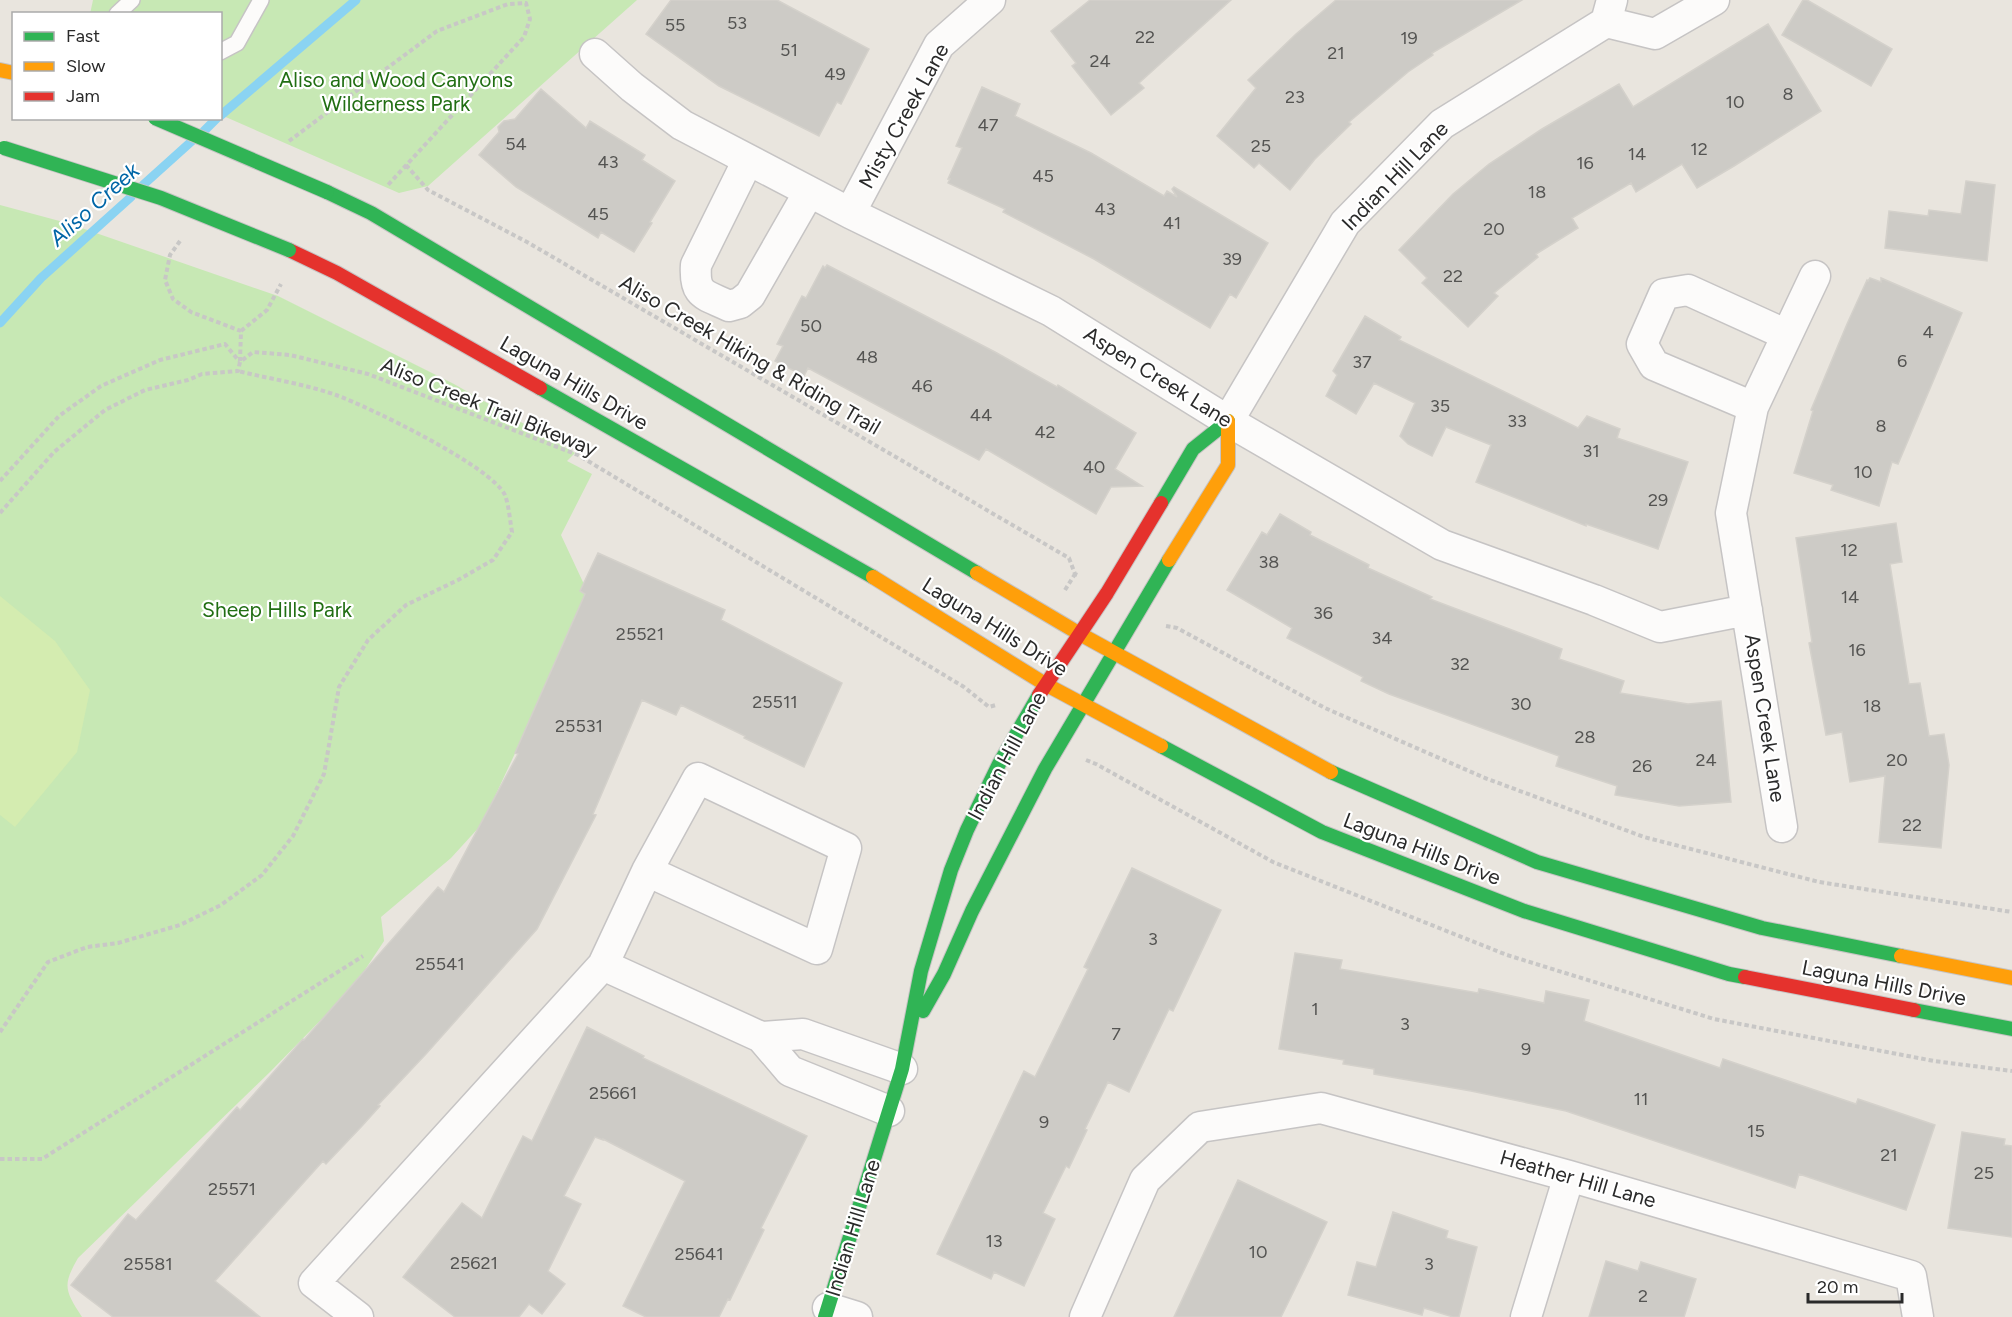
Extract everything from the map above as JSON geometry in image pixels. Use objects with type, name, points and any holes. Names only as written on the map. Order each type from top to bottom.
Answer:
[{"type":"main road","name":"Laguna Hills Drive","points":[[160,120],[371,213],[1080,634],[1335,774],[1537,862],[1762,928],[2012,978]]},
{"type":"main road","name":"Laguna Hills Drive","points":[[2,147],[161,198],[289,250],[337,273],[858,568],[1045,684],[1322,832],[1524,911],[1729,974],[2012,1029]]},
{"type":"main road","name":"Indian Hill Lane","points":[[827,1312],[902,1069],[921,971],[951,870],[967,830],[999,764],[1045,684],[1080,634],[1192,449],[1228,421]]},
{"type":"main road","name":"Indian Hill Lane","points":[[910,1035],[944,975],[972,911],[1045,769],[1137,612],[1228,465],[1228,421]]},
{"type":"street","name":"Misty Creek Lane","points":[[850,213],[939,45],[990,0]]},
{"type":"street","name":"Indian Hill Lane","points":[[1228,421],[1345,223],[1442,124],[1609,11],[1655,34],[1714,0]]},
{"type":"street","name":"Aspen Creek Lane","points":[[595,54],[632,87],[682,125],[850,213],[1051,311],[1228,421],[1442,545],[1594,600],[1660,627],[1747,610]]},
{"type":"street","points":[[748,160],[696,265],[695,281],[699,291],[729,306],[740,303],[750,295],[809,192]]},
{"type":"street","name":"Aspen Creek Lane","points":[[1782,827],[1731,513],[1753,407],[1815,276]]},
{"type":"street","points":[[1753,407],[1654,365],[1642,344],[1664,294],[1688,290],[1787,334]]},
{"type":"street","points":[[358,1317],[314,1283],[603,965],[647,871],[698,778],[846,848],[817,949],[647,871]]},
{"type":"street","points":[[603,965],[761,1037],[790,1071],[889,1111]]},
{"type":"street","points":[[761,1037],[804,1034],[902,1069]]},
{"type":"street","name":"Heather Hill Lane","points":[[1085,1317],[1145,1180],[1200,1127],[1321,1108],[1569,1176],[1911,1276],[1918,1317]]},
{"type":"street","points":[[1526,1317],[1569,1176]]},
{"type":"street","points":[[827,1312],[857,1317]]},
{"type":"lane","points":[[119,12],[132,0]]},
{"type":"lane","points":[[222,51],[237,43],[261,0]]},
{"type":"path","points":[[287,143],[437,31],[508,4],[526,3],[531,0]]},
{"type":"path","points":[[371,213],[383,190],[524,37],[530,19],[526,3]]},
{"type":"path","name":"Aliso Creek Hiking & Riding Trail","points":[[406,165],[428,190],[527,242],[1069,558],[1075,574]]},
{"type":"path","points":[[186,236],[177,243],[170,255],[165,280],[173,299],[191,312],[241,331]]},
{"type":"path","points":[[238,371],[241,331],[267,310],[281,284]]},
{"type":"path","points":[[0,481],[59,416],[101,386],[160,360],[225,344],[240,362]]},
{"type":"path","name":"Aliso Creek Trail Bikeway","points":[[240,362],[253,352],[290,355],[368,374],[578,455],[964,687],[989,706],[998,705]]},
{"type":"path","points":[[0,513],[54,452],[105,410],[145,390],[188,380],[202,374],[238,371],[336,396],[460,456],[494,481],[505,495],[512,532],[493,560],[406,605],[368,640],[339,687],[324,774],[293,836],[262,875],[221,905],[180,925],[118,943],[87,947],[48,962],[0,1032]]},
{"type":"path","points":[[1159,625],[1177,628],[1325,708],[1442,760],[1644,837],[1819,882],[2012,912]]},
{"type":"path","points":[[0,1159],[42,1159],[363,956]]},
{"type":"green space","name":"Aliso and Wood Canyons Wilderness Park","points":[[93,0],[637,0],[428,186],[399,193],[222,115],[222,12],[90,12]]},
{"type":"green space","name":"Sheep Hills Park","points":[[0,205],[67,223],[278,296],[454,384],[575,453],[567,461],[592,474],[561,535],[589,595],[482,824],[451,858],[381,917],[384,941],[355,985],[270,1072],[78,1258],[69,1275],[68,1288],[82,1317],[0,1317]]},
{"type":"green space","points":[[0,596],[55,641],[90,690],[77,752],[15,827],[0,815]]},
{"type":"building","points":[[671,0],[777,0],[869,49],[841,104],[837,102],[819,136],[719,86],[646,34]]},
{"type":"building","points":[[1090,0],[1231,0],[1139,83],[1144,88],[1111,115],[1072,66],[1076,63],[1051,31]]},
{"type":"building","points":[[1336,0],[1522,0],[1432,53],[1433,55],[1408,72],[1349,122],[1351,124],[1315,159],[1290,190],[1259,163],[1254,168],[1217,136],[1256,88],[1248,80]]},
{"type":"building","points":[[1803,0],[1807,0],[1892,49],[1871,86],[1782,35]]},
{"type":"building","points":[[1768,24],[1821,111],[1734,166],[1697,188],[1682,164],[1636,192],[1631,183],[1572,218],[1578,228],[1536,254],[1538,257],[1494,293],[1498,296],[1468,327],[1422,283],[1427,278],[1399,250],[1453,194],[1489,164],[1542,129],[1619,84],[1633,107]]},
{"type":"building","points":[[982,87],[1020,104],[1015,116],[1091,153],[1164,196],[1167,191],[1177,197],[1172,189],[1174,187],[1268,243],[1236,298],[1230,294],[1210,328],[1094,259],[1003,212],[1005,209],[948,183],[962,148],[956,146]]},
{"type":"building","points":[[541,89],[586,128],[590,121],[645,155],[642,160],[675,181],[634,252],[601,232],[598,238],[516,187],[479,155],[499,132],[498,127],[504,121],[515,119]]},
{"type":"building","points":[[1966,181],[1995,185],[1987,261],[1885,248],[1889,211],[1928,216],[1929,210],[1961,214]]},
{"type":"building","points":[[827,265],[995,352],[1057,387],[1058,385],[1136,433],[1115,469],[1142,486],[1111,487],[1096,514],[986,449],[979,460],[808,368],[804,376],[775,361],[783,346],[777,344],[802,296],[806,298],[823,266],[825,268]]},
{"type":"building","points":[[1870,278],[1881,282],[1881,278],[1962,313],[1898,464],[1892,462],[1879,506],[1831,490],[1833,485],[1794,473],[1813,411],[1811,410],[1847,324]]},
{"type":"building","points":[[1365,316],[1401,337],[1399,340],[1578,428],[1587,416],[1620,429],[1617,438],[1688,462],[1658,549],[1586,524],[1586,526],[1476,482],[1491,445],[1446,427],[1432,456],[1408,444],[1400,436],[1415,403],[1374,383],[1356,414],[1326,396],[1337,375],[1333,371]]},
{"type":"building","points":[[1280,514],[1311,532],[1310,535],[1369,565],[1368,568],[1432,597],[1430,599],[1562,649],[1559,659],[1624,681],[1620,693],[1688,704],[1721,701],[1731,802],[1679,806],[1615,795],[1617,786],[1556,766],[1559,756],[1389,694],[1361,681],[1363,677],[1287,638],[1292,628],[1227,590],[1262,532],[1267,535]]},
{"type":"building","points":[[1896,523],[1902,562],[1890,564],[1909,684],[1920,683],[1929,736],[1944,734],[1949,765],[1941,848],[1879,842],[1885,776],[1850,782],[1842,732],[1826,735],[1809,643],[1812,642],[1796,538]]},
{"type":"building","points":[[598,553],[725,610],[721,620],[842,683],[804,767],[681,705],[676,715],[642,700],[593,814],[596,815],[537,929],[378,1105],[380,1106],[362,1126],[326,1164],[323,1161],[215,1281],[260,1317],[113,1317],[71,1285],[128,1214],[136,1220],[237,1107],[240,1110],[304,1040],[438,887],[444,892],[518,754],[515,753],[585,594],[580,591]]},
{"type":"building","points":[[1132,868],[1221,910],[1173,1011],[1169,1009],[1129,1092],[1108,1082],[1069,1168],[1066,1166],[1043,1213],[1055,1219],[1024,1286],[994,1272],[991,1279],[937,1254],[1024,1071],[1035,1077],[1088,969],[1084,967]]},
{"type":"building","points":[[1295,953],[1342,960],[1340,969],[1478,993],[1479,989],[1544,1003],[1546,991],[1589,1000],[1584,1021],[1720,1068],[1723,1059],[1856,1104],[1858,1099],[1935,1125],[1906,1210],[1799,1174],[1795,1188],[1566,1111],[1374,1074],[1374,1069],[1343,1064],[1344,1060],[1279,1049]]},
{"type":"building","points":[[587,1027],[644,1056],[643,1058],[807,1136],[761,1228],[764,1230],[730,1300],[728,1299],[719,1317],[646,1317],[623,1306],[685,1181],[595,1137],[564,1196],[581,1204],[548,1271],[565,1284],[542,1314],[529,1304],[519,1317],[455,1317],[403,1277],[462,1203],[482,1218],[523,1136],[532,1141]]},
{"type":"building","points":[[1962,1132],[2005,1139],[2004,1145],[2012,1146],[2012,1237],[1948,1228]]},
{"type":"building","points":[[1238,1180],[1327,1222],[1281,1317],[1174,1317]]},
{"type":"building","points":[[1393,1212],[1448,1231],[1446,1238],[1477,1247],[1459,1317],[1424,1308],[1422,1315],[1348,1295],[1357,1262],[1376,1267]]},
{"type":"building","points":[[1606,1261],[1638,1271],[1641,1262],[1696,1279],[1684,1317],[1589,1317]]},
{"type":"waterway","name":"Aliso Creek","points":[[222,114],[356,0]]},
{"type":"waterway","name":"Aliso Creek","points":[[204,131],[215,120]]},
{"type":"waterway","name":"Aliso Creek","points":[[143,185],[193,140]]},
{"type":"waterway","name":"Aliso Creek","points":[[0,323],[41,278],[131,197]]},
{"type":"traffic: fast","points":[[160,120],[327,192]]},
{"type":"traffic: fast","points":[[4,148],[161,198],[289,250]]},
{"type":"traffic: fast","points":[[327,192],[371,213],[977,573]]},
{"type":"traffic: fast","points":[[540,388],[873,577]]},
{"type":"traffic: fast","points":[[1161,503],[1193,449],[1228,421]]},
{"type":"traffic: fast","points":[[923,1011],[944,974],[972,911],[1045,769],[1169,560]]},
{"type":"traffic: fast","points":[[825,1317],[902,1069],[921,971],[951,870],[967,830],[999,764],[1039,695]]},
{"type":"traffic: fast","points":[[1161,746],[1322,832],[1524,911],[1745,977]]},
{"type":"traffic: fast","points":[[1331,772],[1537,862],[1762,928],[1901,956]]},
{"type":"traffic: fast","points":[[1914,1010],[2012,1029]]},
{"type":"traffic: slow","points":[[0,70],[12,73]]},
{"type":"traffic: slow","points":[[1169,560],[1228,465],[1228,421]]},
{"type":"traffic: slow","points":[[977,573],[1080,634],[1331,772]]},
{"type":"traffic: slow","points":[[873,577],[1045,684],[1161,746]]},
{"type":"traffic: slow","points":[[1901,956],[2012,978]]},
{"type":"traffic: jam","points":[[289,250],[337,273],[540,388]]},
{"type":"traffic: jam","points":[[1039,695],[1107,593],[1161,503]]},
{"type":"traffic: jam","points":[[1745,977],[1914,1010]]}]
